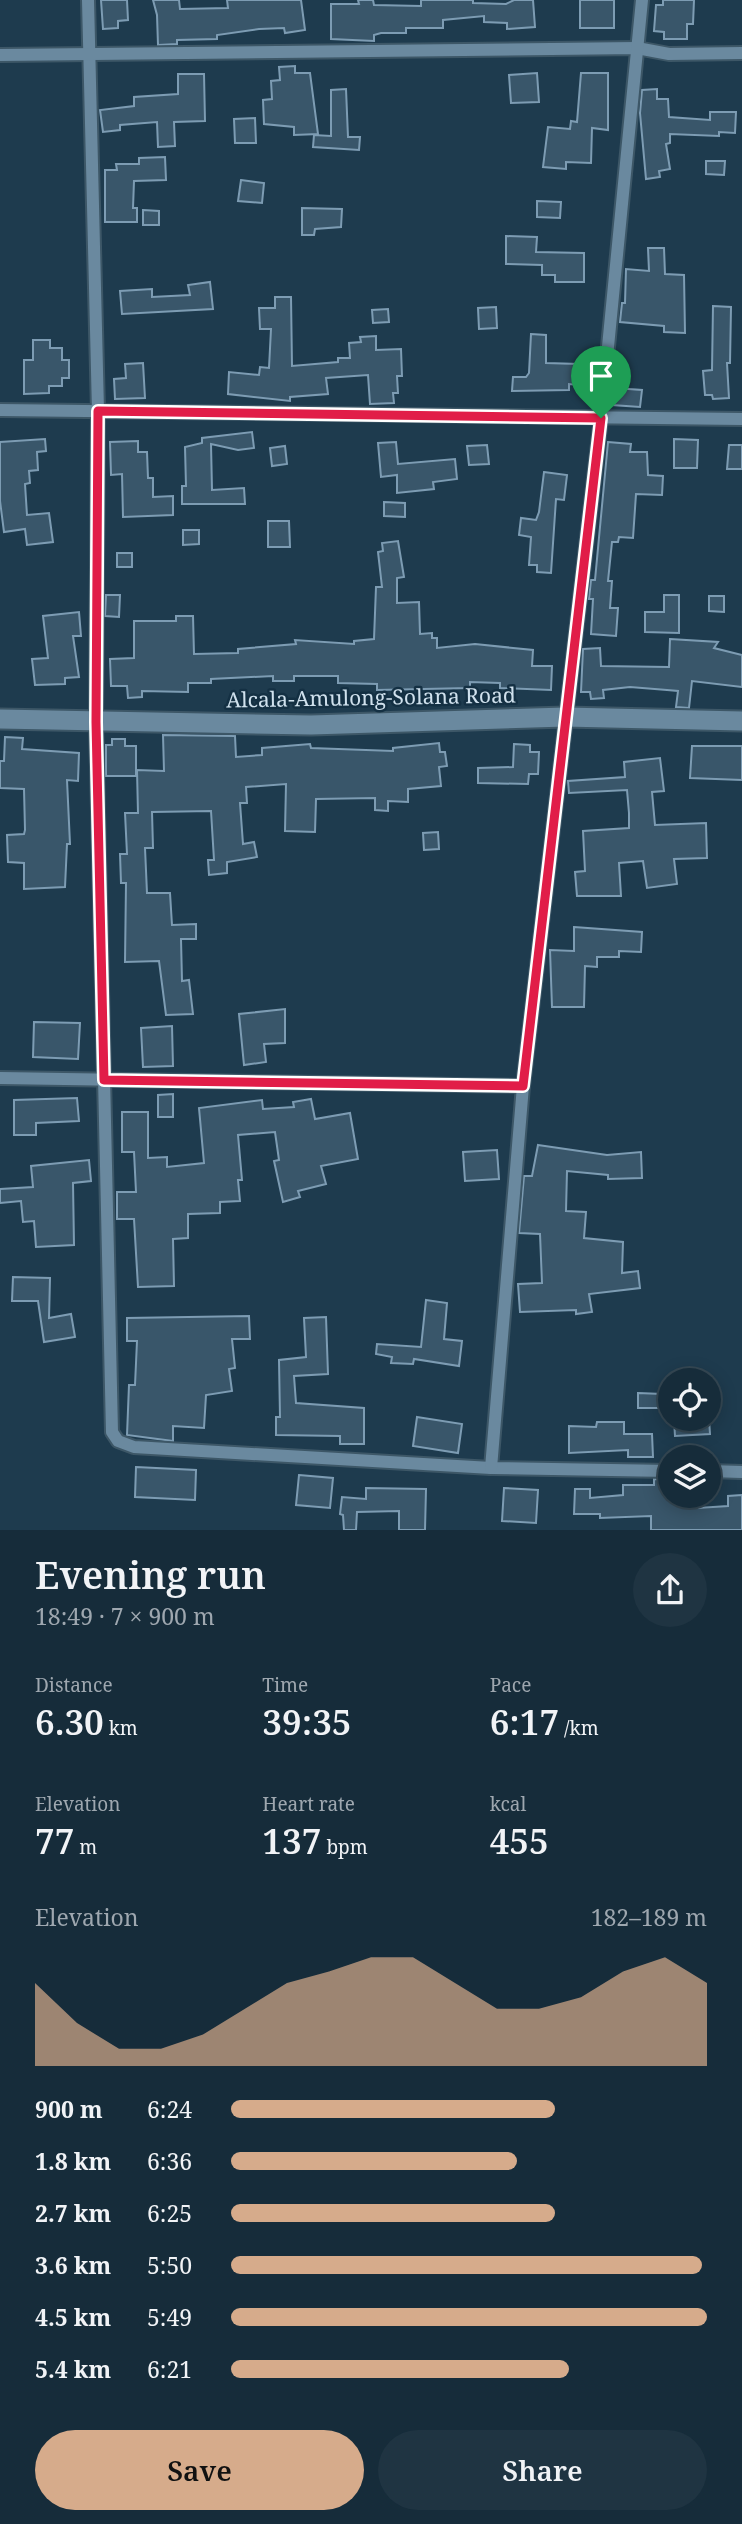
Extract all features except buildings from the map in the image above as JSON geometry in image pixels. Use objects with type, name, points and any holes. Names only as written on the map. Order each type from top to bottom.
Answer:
[{"type":"main road","name":"Alcala-Amulong-Solana Road","points":[[0,719],[311,725],[565,717],[742,721]]},
{"type":"street","points":[[88,0],[98,411],[96,722],[111,1422],[118,1441],[134,1447],[491,1468],[658,1471]]},
{"type":"street","points":[[491,1468],[523,1086],[601,418],[642,0]]},
{"type":"street","points":[[0,55],[637,48],[669,54],[742,53]]},
{"type":"street","points":[[0,410],[742,419]]},
{"type":"street","points":[[0,1078],[523,1086]]},
{"type":"street","points":[[721,1471],[742,1472]]},
{"type":"route","points":[[98,411],[601,418],[523,1086],[104,1080],[96,722],[98,411]]}]
